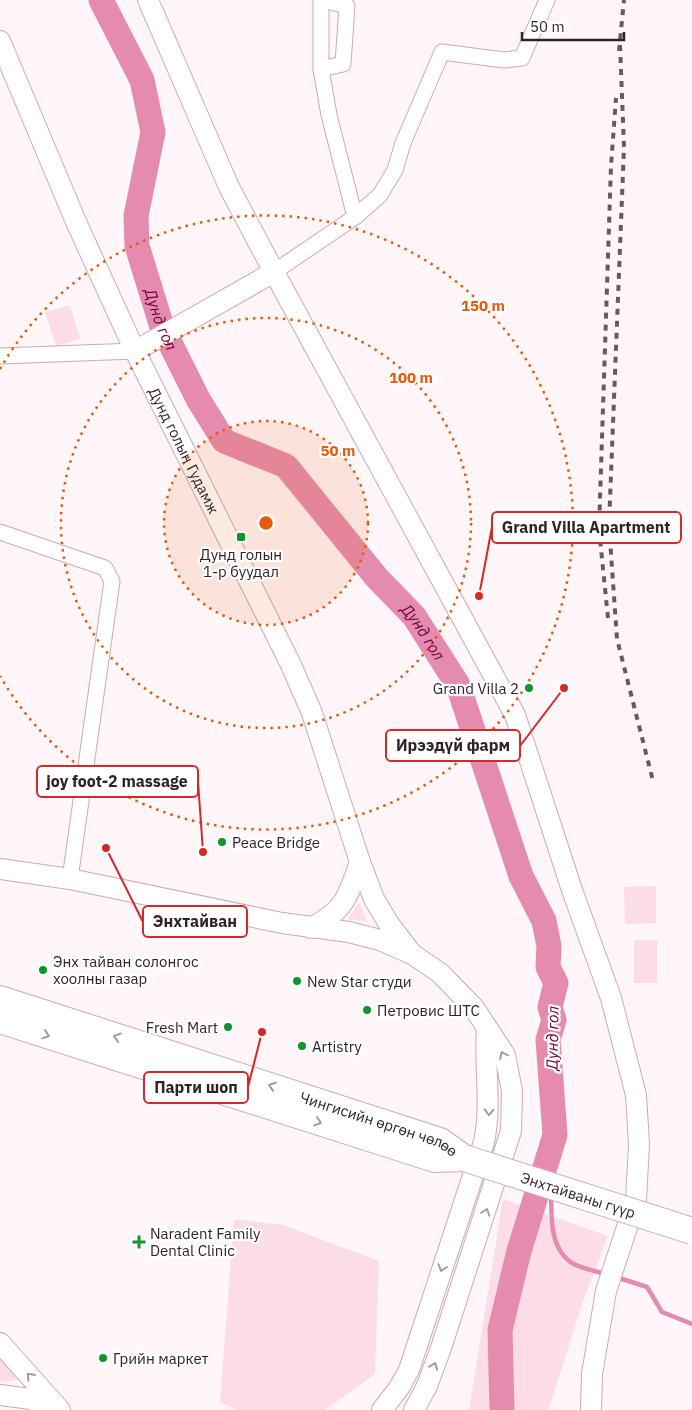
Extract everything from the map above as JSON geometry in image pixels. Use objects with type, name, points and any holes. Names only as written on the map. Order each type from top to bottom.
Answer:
[{"type":"highway","name":"Чингисийн өргөн чөлөө","points":[[0,999],[440,1141],[464,1158]]},
{"type":"highway","name":"Чингисийн өргөн чөлөө","points":[[0,1020],[435,1159],[464,1158]]},
{"type":"highway","name":"Энхтайваны гүүр","points":[[464,1158],[692,1231]]},
{"type":"main road","points":[[148,0],[227,182],[515,716],[572,890],[611,998],[636,1095],[639,1144],[636,1200],[606,1291],[592,1374],[591,1410]]},
{"type":"main road","name":"Дунд голын Гудамж","points":[[0,41],[77,224],[135,351],[291,665],[326,754],[360,862],[379,908],[412,954]]},
{"type":"main road","points":[[135,351],[274,272]]},
{"type":"main road","points":[[311,928],[332,916],[344,903],[360,862]]},
{"type":"main road","points":[[0,869],[70,879],[311,928],[349,932],[380,940],[412,954],[440,973],[461,991],[505,1055],[512,1091],[511,1132],[420,1408]]},
{"type":"main road","points":[[382,1410],[399,1388],[409,1370],[484,1142],[489,1112],[488,1074],[485,1054],[487,1029]]},
{"type":"main road","points":[[0,1343],[60,1410]]},
{"type":"main road","points":[[0,1395],[31,1399],[54,1410]]},
{"type":"street","points":[[321,69],[343,64],[346,6],[322,0],[321,69],[329,115],[355,217]]},
{"type":"street","points":[[274,272],[355,217],[380,195],[395,170],[403,144],[442,52],[504,60],[522,58],[547,0]]},
{"type":"street","points":[[0,356],[135,351]]},
{"type":"street","points":[[0,532],[105,568],[112,581],[70,879]]},
{"type":"shaded area","points":[[70,305],[80,339],[56,346],[45,312]]},
{"type":"shaded area","points":[[656,886],[656,923],[625,924],[624,887]]},
{"type":"shaded area","points":[[358,904],[360,904],[367,921],[348,919]]},
{"type":"shaded area","points":[[634,940],[657,940],[657,983],[634,983]]},
{"type":"shaded area","points":[[503,1199],[608,1236],[584,1299],[548,1410],[469,1410]]},
{"type":"shaded area","points":[[234,1219],[283,1225],[379,1261],[375,1374],[325,1410],[237,1410],[220,1402]]},
{"type":"shaded area","points":[[0,1353],[20,1379],[0,1382]]},
{"type":"waterway","name":"Дунд гол","points":[[101,0],[142,80],[153,132],[136,216],[137,246],[162,327],[198,399],[224,441],[286,466],[377,578],[414,616],[458,685],[521,876],[544,921],[549,946],[548,967],[556,983],[550,1007],[554,1020],[548,1040],[555,1135],[519,1251],[500,1330],[502,1410]]},
{"type":"waterway","name":"Дунд гол","points":[[549,1155],[550,1176]]},
{"type":"waterway","points":[[551,1194],[553,1230],[558,1247],[569,1261],[577,1266],[606,1274]]},
{"type":"waterway","points":[[616,1277],[647,1287],[662,1312],[692,1324]]},
{"type":"railway","points":[[619,51],[624,0]]},
{"type":"railway","points":[[620,45],[624,147],[609,525],[617,639],[653,781]]},
{"type":"railway","points":[[608,618],[599,529],[611,166],[616,98]]},
{"type":"place","name":"Дунд голын 1-р буудал","points":[[241,537]]},
{"type":"place","name":"Grand Villa Apartment","points":[[479,596]]},
{"type":"place","name":"Grand Villa 2","points":[[529,688]]},
{"type":"place","name":"Ирээдүй фарм","points":[[564,688]]},
{"type":"place","name":"Peace Bridge","points":[[222,842]]},
{"type":"place","name":"Энхтайван","points":[[106,848]]},
{"type":"place","name":"joy foot-2 massage","points":[[203,852]]},
{"type":"place","name":"Энх тайван солонгос хоолны газар","points":[[43,970]]},
{"type":"place","name":"New Star студи","points":[[297,981]]},
{"type":"place","name":"Петровис ШТС","points":[[367,1010]]},
{"type":"place","name":"Fresh Mart","points":[[228,1027]]},
{"type":"place","name":"Парти шоп","points":[[262,1032]]},
{"type":"place","name":"Artistry","points":[[302,1046]]},
{"type":"place","name":"Naradent Family Dental Clinic","points":[[139,1242]]},
{"type":"place","name":"Грийн маркет","points":[[103,1358]]}]
